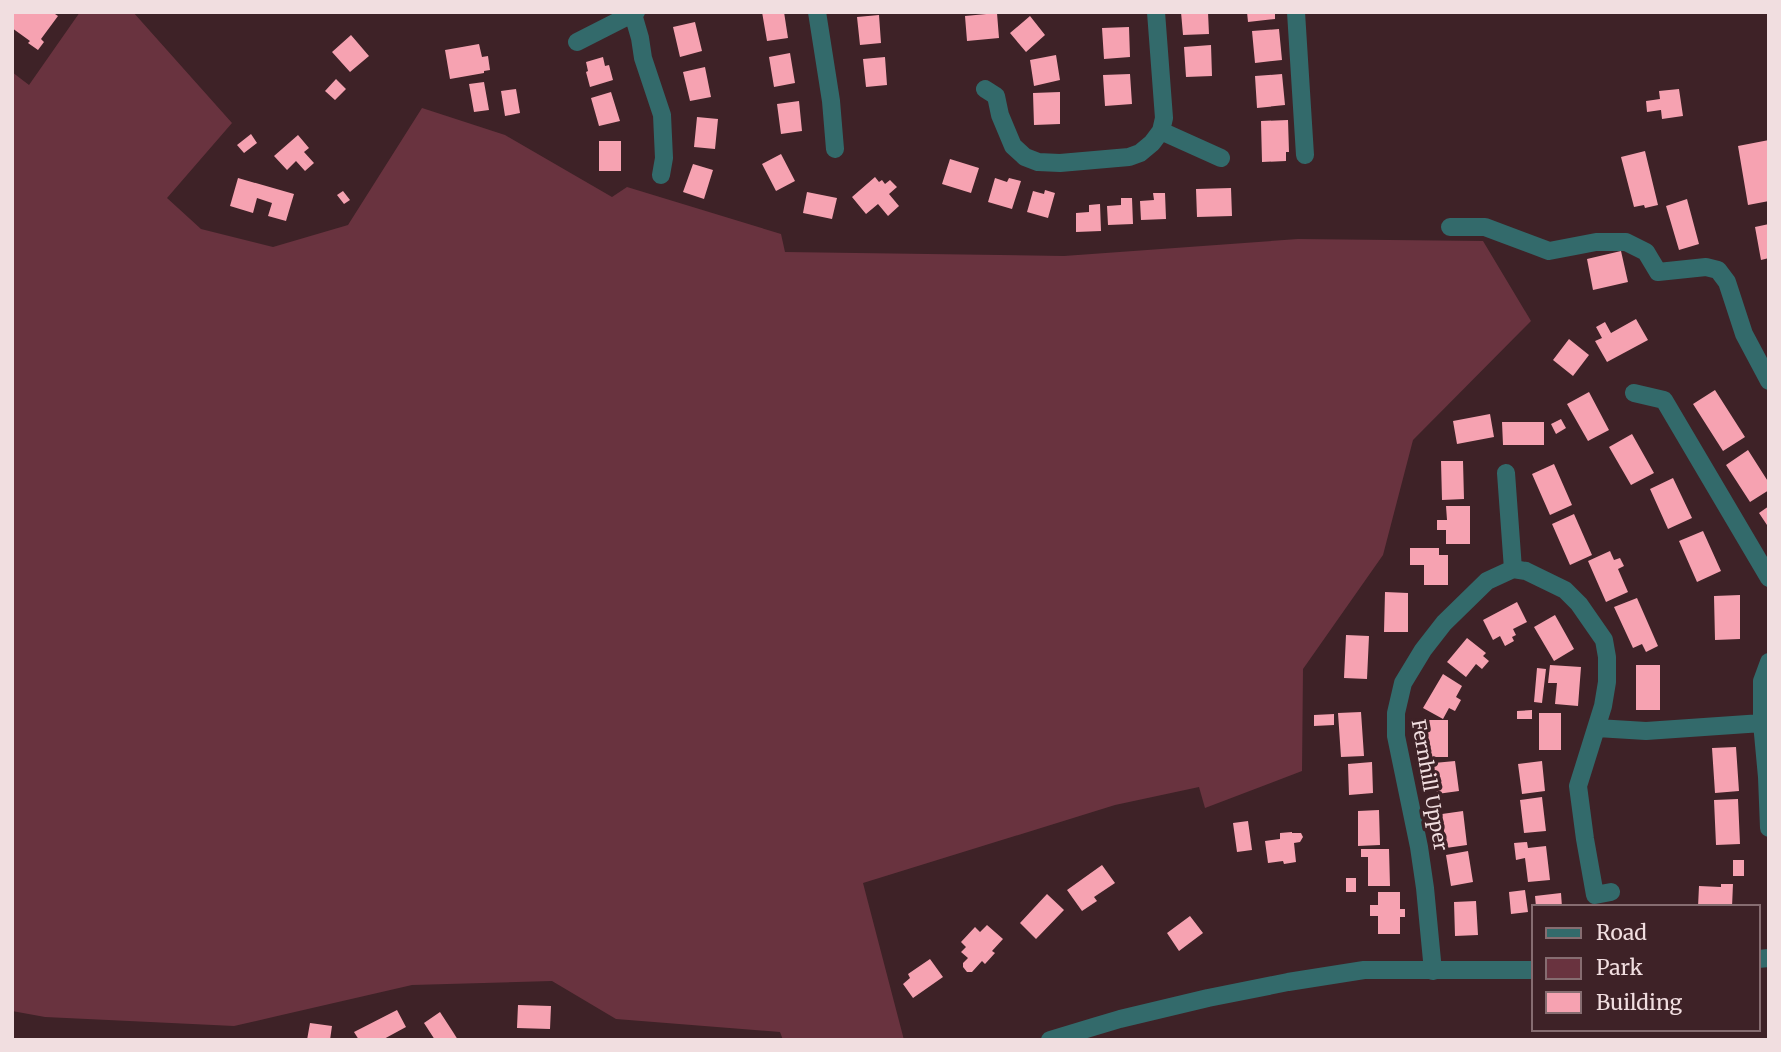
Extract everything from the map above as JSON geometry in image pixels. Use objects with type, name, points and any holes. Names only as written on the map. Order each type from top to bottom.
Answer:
[{"type":"street","points":[[817,12],[831,101],[835,149]]},
{"type":"street","points":[[985,89],[996,96],[1000,115],[1013,146],[1025,157],[1038,162],[1060,163],[1129,157],[1140,153],[1161,131],[1164,118],[1156,12]]},
{"type":"street","points":[[1296,12],[1305,155]]},
{"type":"street","points":[[577,42],[634,13],[643,58],[662,115],[664,158],[661,175]]},
{"type":"street","points":[[1161,131],[1221,158]]},
{"type":"street","points":[[1450,226],[1485,228],[1549,251],[1596,242],[1626,242],[1646,252],[1658,272],[1706,267],[1718,270],[1727,282],[1744,334],[1769,381]]},
{"type":"street","points":[[1634,393],[1664,400],[1769,578]]},
{"type":"street","points":[[1506,473],[1513,569],[1565,590],[1579,604],[1604,640],[1607,657],[1606,682],[1597,728],[1578,786],[1578,798],[1595,895],[1611,892]]},
{"type":"street","name":"Fernhill Upper","points":[[1433,971],[1426,888],[1396,736],[1396,713],[1403,682],[1444,623],[1487,581],[1513,569]]},
{"type":"street","points":[[1769,662],[1762,681],[1769,828]]},
{"type":"street","points":[[1597,728],[1647,732],[1762,723]]},
{"type":"street","points":[[1050,1040],[1208,998],[1364,970],[1532,970]]},
{"type":"green space","points":[[80,12],[133,12],[232,123],[167,198],[201,229],[273,247],[348,225],[422,108],[505,135],[612,197],[627,187],[781,234],[785,252],[1064,256],[1298,239],[1483,241],[1531,321],[1413,440],[1383,555],[1303,669],[1302,771],[1205,808],[1199,787],[1115,805],[863,883],[904,1040],[783,1040],[780,1032],[616,1019],[552,981],[412,985],[234,1026],[45,1017],[12,1011],[12,72],[29,85]]},
{"type":"building","points":[[12,12],[52,12],[58,16],[41,39],[44,42],[38,50],[12,28]]},
{"type":"building","points":[[762,12],[784,12],[788,38],[767,41]]},
{"type":"building","points":[[1181,12],[1208,12],[1209,34],[1183,35]]},
{"type":"building","points":[[1247,12],[1275,12],[1275,19],[1248,22]]},
{"type":"building","points":[[997,13],[999,38],[967,41],[965,16]]},
{"type":"building","points":[[879,15],[881,43],[860,45],[857,17]]},
{"type":"building","points":[[1030,16],[1045,35],[1026,52],[1010,33]]},
{"type":"building","points":[[695,22],[702,51],[680,57],[673,27]]},
{"type":"building","points":[[1129,27],[1130,57],[1104,59],[1102,28]]},
{"type":"building","points":[[1279,29],[1282,60],[1255,63],[1252,31]]},
{"type":"building","points":[[351,35],[369,56],[350,72],[332,52]]},
{"type":"building","points":[[479,44],[482,57],[488,56],[490,70],[450,79],[445,50]]},
{"type":"building","points":[[1211,45],[1212,76],[1186,77],[1184,47]]},
{"type":"building","points":[[790,53],[795,83],[774,87],[769,57]]},
{"type":"building","points":[[1056,55],[1060,80],[1034,86],[1030,60]]},
{"type":"building","points":[[603,57],[605,66],[609,65],[613,80],[590,87],[586,62]]},
{"type":"building","points":[[885,57],[887,85],[866,87],[863,59]]},
{"type":"building","points":[[705,67],[711,97],[690,101],[683,72]]},
{"type":"building","points":[[1130,74],[1132,104],[1105,106],[1103,75]]},
{"type":"building","points":[[1282,74],[1285,105],[1257,108],[1255,76]]},
{"type":"building","points":[[336,79],[346,89],[335,100],[325,91]]},
{"type":"building","points":[[484,82],[489,110],[474,112],[469,84]]},
{"type":"building","points":[[516,89],[520,113],[505,116],[501,91]]},
{"type":"building","points":[[1679,89],[1683,116],[1662,119],[1661,110],[1647,112],[1646,101],[1660,99],[1659,91]]},
{"type":"building","points":[[611,92],[620,121],[599,126],[591,98]]},
{"type":"building","points":[[1060,92],[1060,124],[1034,125],[1033,93]]},
{"type":"building","points":[[799,101],[802,131],[781,134],[777,104]]},
{"type":"building","points":[[697,117],[718,119],[715,149],[694,147]]},
{"type":"building","points":[[1288,120],[1289,152],[1286,152],[1286,161],[1262,162],[1261,121]]},
{"type":"building","points":[[251,134],[257,143],[244,153],[237,145]]},
{"type":"building","points":[[298,135],[309,148],[304,152],[314,163],[305,171],[296,161],[287,170],[274,156]]},
{"type":"building","points":[[1769,140],[1769,201],[1748,205],[1738,146]]},
{"type":"building","points":[[599,141],[621,141],[621,171],[599,171]]},
{"type":"building","points":[[1645,151],[1658,205],[1634,207],[1621,157]]},
{"type":"building","points":[[781,154],[795,181],[776,191],[762,164]]},
{"type":"building","points":[[950,159],[979,168],[971,193],[942,184]]},
{"type":"building","points":[[693,164],[713,170],[704,199],[683,192]]},
{"type":"building","points":[[875,177],[885,184],[890,180],[897,187],[889,194],[899,206],[888,216],[878,204],[866,214],[852,197]]},
{"type":"building","points":[[238,178],[294,194],[286,221],[268,216],[272,203],[257,198],[253,213],[230,206]]},
{"type":"building","points":[[995,178],[1007,182],[1009,178],[1021,181],[1012,209],[988,202]]},
{"type":"building","points":[[1231,188],[1232,216],[1197,217],[1196,189]]},
{"type":"building","points":[[1045,190],[1055,193],[1048,218],[1027,212],[1033,191],[1044,194]]},
{"type":"building","points":[[343,191],[350,200],[344,204],[337,195]]},
{"type":"building","points":[[807,192],[837,198],[832,219],[803,213]]},
{"type":"building","points":[[1153,193],[1165,193],[1166,219],[1141,220],[1140,201],[1154,200]]},
{"type":"building","points":[[1121,198],[1132,198],[1133,224],[1108,225],[1107,206],[1121,205]]},
{"type":"building","points":[[1687,199],[1699,244],[1679,250],[1666,206]]},
{"type":"building","points":[[1100,204],[1101,231],[1076,232],[1076,213],[1089,212],[1089,205]]},
{"type":"building","points":[[1769,224],[1769,258],[1761,260],[1755,227]]},
{"type":"building","points":[[1621,251],[1628,282],[1593,290],[1587,259]]},
{"type":"building","points":[[1636,319],[1648,340],[1607,362],[1595,341],[1602,338],[1596,327],[1605,322],[1611,333]]},
{"type":"building","points":[[1569,339],[1589,355],[1573,376],[1553,360]]},
{"type":"building","points":[[1715,390],[1745,437],[1723,451],[1693,404]]},
{"type":"building","points":[[1589,392],[1609,430],[1588,441],[1567,404]]},
{"type":"building","points":[[1490,414],[1494,437],[1457,444],[1453,421]]},
{"type":"building","points":[[1561,419],[1566,428],[1556,434],[1551,424]]},
{"type":"building","points":[[1502,422],[1544,422],[1544,445],[1503,445]]},
{"type":"building","points":[[1632,434],[1654,473],[1631,485],[1609,447]]},
{"type":"building","points":[[1748,450],[1769,483],[1769,490],[1750,502],[1726,465]]},
{"type":"building","points":[[1441,461],[1463,461],[1464,499],[1442,500]]},
{"type":"building","points":[[1554,464],[1572,505],[1550,515],[1532,474]]},
{"type":"building","points":[[1673,478],[1692,518],[1668,529],[1650,489]]},
{"type":"building","points":[[1446,506],[1470,506],[1470,544],[1446,544],[1446,530],[1437,530],[1437,520],[1447,520]]},
{"type":"building","points":[[1769,506],[1769,528],[1759,513]]},
{"type":"building","points":[[1574,514],[1592,555],[1570,565],[1552,524]]},
{"type":"building","points":[[1703,531],[1721,571],[1697,582],[1679,541]]},
{"type":"building","points":[[1410,548],[1439,548],[1439,555],[1448,555],[1448,585],[1424,585],[1424,565],[1410,565]]},
{"type":"building","points":[[1610,551],[1614,560],[1620,558],[1624,566],[1618,569],[1628,592],[1606,602],[1588,561]]},
{"type":"building","points":[[1385,592],[1408,593],[1408,632],[1384,632]]},
{"type":"building","points":[[1740,595],[1740,639],[1715,640],[1714,596]]},
{"type":"building","points":[[1637,598],[1658,646],[1646,652],[1642,644],[1633,648],[1614,607]]},
{"type":"building","points":[[1517,602],[1527,622],[1513,629],[1516,635],[1512,637],[1514,641],[1505,646],[1500,636],[1493,640],[1483,620]]},
{"type":"building","points":[[1555,615],[1574,649],[1554,661],[1534,627]]},
{"type":"building","points":[[1346,635],[1369,636],[1367,679],[1344,678]]},
{"type":"building","points":[[1467,638],[1486,653],[1483,656],[1489,661],[1482,669],[1476,664],[1466,677],[1447,662]]},
{"type":"building","points":[[1550,665],[1581,667],[1578,706],[1555,704],[1557,683],[1548,683]]},
{"type":"building","points":[[1636,665],[1660,665],[1660,710],[1636,710]]},
{"type":"building","points":[[1537,668],[1546,669],[1542,703],[1534,702]]},
{"type":"building","points":[[1443,674],[1462,686],[1456,697],[1461,700],[1455,711],[1449,708],[1443,719],[1423,708]]},
{"type":"building","points":[[1532,710],[1532,719],[1517,719],[1517,711]]},
{"type":"building","points":[[1361,712],[1364,756],[1341,757],[1338,713]]},
{"type":"building","points":[[1539,713],[1561,713],[1561,750],[1539,750]]},
{"type":"building","points":[[1334,714],[1334,725],[1314,726],[1314,715]]},
{"type":"building","points":[[1427,720],[1448,720],[1448,757],[1427,757]]},
{"type":"building","points":[[1736,747],[1739,791],[1715,793],[1712,748]]},
{"type":"building","points":[[1455,761],[1459,791],[1437,794],[1434,763]]},
{"type":"building","points":[[1542,761],[1545,791],[1522,794],[1518,764]]},
{"type":"building","points":[[1372,762],[1373,793],[1349,795],[1348,764]]},
{"type":"building","points":[[1542,797],[1546,831],[1524,833],[1520,800]]},
{"type":"building","points":[[1738,799],[1740,844],[1716,845],[1714,800]]},
{"type":"building","points":[[1379,810],[1380,845],[1358,846],[1358,811]]},
{"type":"building","points":[[1463,811],[1467,845],[1446,848],[1442,814]]},
{"type":"building","points":[[1248,821],[1252,850],[1237,852],[1233,823]]},
{"type":"building","points":[[1280,833],[1301,833],[1303,837],[1300,842],[1294,843],[1296,862],[1268,863],[1265,841],[1280,839]]},
{"type":"building","points":[[1527,842],[1528,848],[1546,846],[1550,880],[1528,882],[1525,858],[1516,860],[1514,843]]},
{"type":"building","points":[[1361,849],[1389,849],[1390,886],[1368,886],[1368,857],[1361,857]]},
{"type":"building","points":[[1468,851],[1473,882],[1451,886],[1446,855]]},
{"type":"building","points":[[1733,860],[1744,860],[1744,876],[1733,876]]},
{"type":"building","points":[[1102,865],[1115,883],[1094,897],[1097,901],[1082,911],[1067,890]]},
{"type":"building","points":[[1346,878],[1356,878],[1356,892],[1346,892]]},
{"type":"building","points":[[1721,884],[1733,884],[1732,905],[1698,905],[1699,886],[1721,887]]},
{"type":"building","points":[[1525,890],[1528,912],[1511,914],[1509,892]]},
{"type":"building","points":[[1378,892],[1400,892],[1400,909],[1405,909],[1405,917],[1400,917],[1400,934],[1378,934],[1378,916],[1370,916],[1370,905],[1378,905]]},
{"type":"building","points":[[1561,893],[1562,905],[1536,905],[1535,896]]},
{"type":"building","points":[[1047,894],[1064,910],[1036,939],[1020,923]]},
{"type":"building","points":[[1476,901],[1478,935],[1455,936],[1454,902]]},
{"type":"building","points":[[1190,916],[1203,933],[1179,951],[1167,933]]},
{"type":"building","points":[[987,925],[1003,939],[985,964],[982,961],[972,972],[967,972],[963,963],[968,958],[961,952],[966,947],[961,942],[975,927],[980,932]]},
{"type":"building","points":[[930,959],[943,977],[913,998],[903,984],[910,978],[908,974]]},
{"type":"building","points":[[518,1005],[551,1006],[550,1029],[517,1028]]},
{"type":"building","points":[[397,1010],[406,1027],[382,1040],[359,1040],[354,1032]]},
{"type":"building","points":[[440,1012],[458,1040],[435,1040],[424,1023]]},
{"type":"building","points":[[310,1023],[332,1026],[330,1040],[307,1040]]}]
